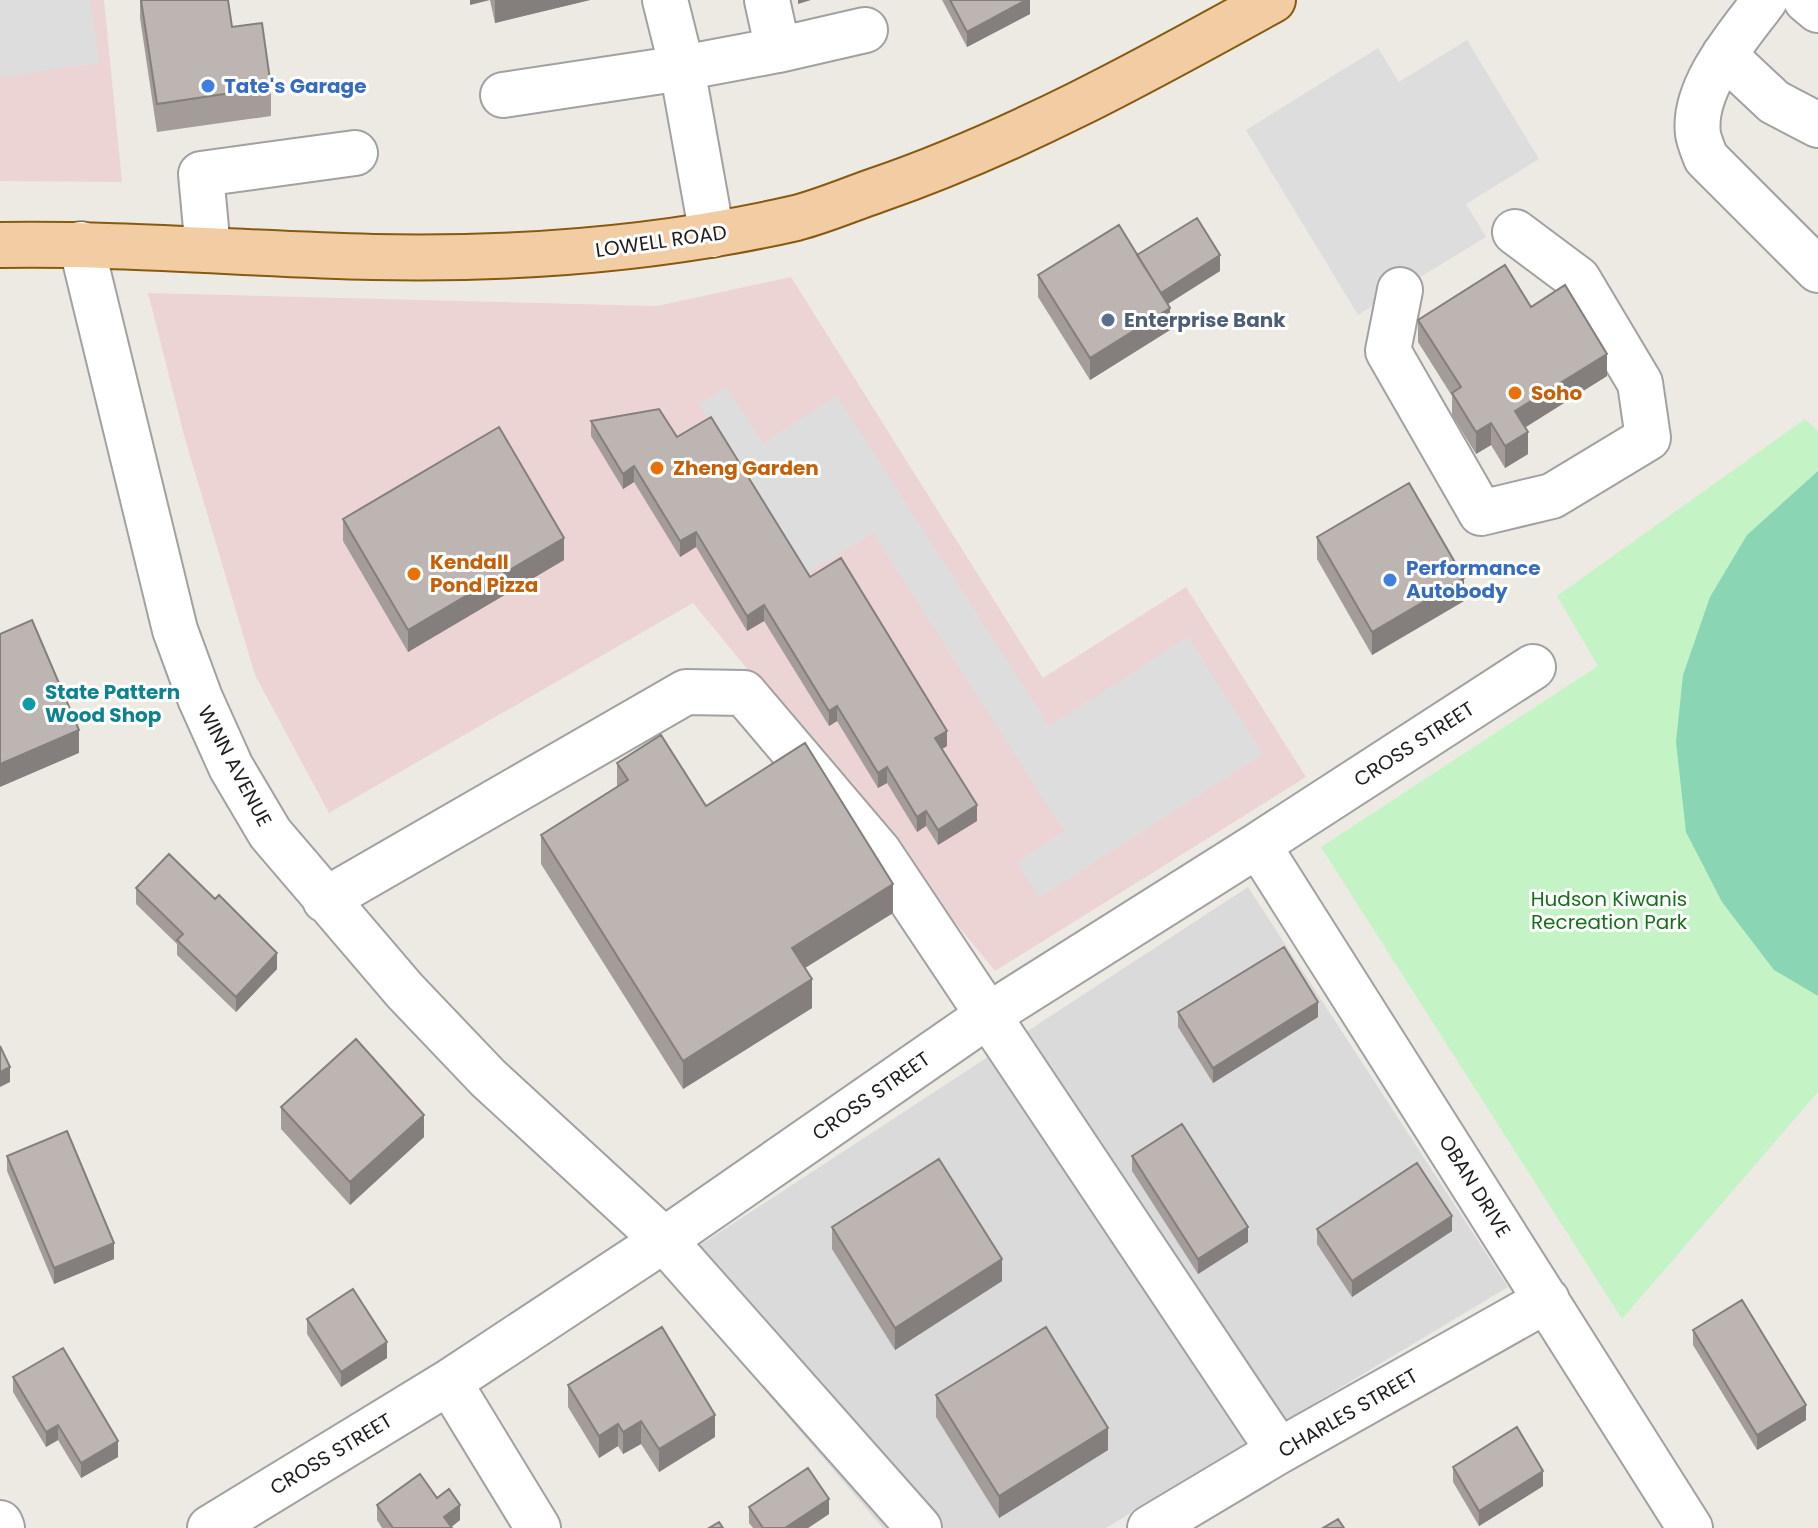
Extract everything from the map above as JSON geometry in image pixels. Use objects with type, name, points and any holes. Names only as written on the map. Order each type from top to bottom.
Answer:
[{"type":"main road","name":"LOWELL ROAD","points":[[0,245],[81,244],[372,257],[471,257],[579,253],[712,235],[799,217],[936,170],[1059,114],[1273,0]]},
{"type":"street","points":[[665,0],[682,68],[712,235]]},
{"type":"street","points":[[767,0],[778,50]]},
{"type":"street","points":[[1765,0],[1724,55],[1705,90],[1698,134],[1706,158],[1818,270]]},
{"type":"street","points":[[1806,0],[1818,10]]},
{"type":"street","points":[[503,95],[682,68],[865,30]]},
{"type":"street","points":[[1724,55],[1774,102],[1818,125]]},
{"type":"street","points":[[208,250],[201,174],[355,153]]},
{"type":"street","points":[[1400,290],[1388,351],[1481,513],[1552,496],[1648,438],[1640,383],[1578,279],[1515,232]]},
{"type":"street","name":"WINN AVENUE","points":[[81,244],[175,630],[200,698],[231,767],[270,833],[405,991],[488,1078],[664,1240],[919,1528]]},
{"type":"street","name":"CROSS STREET","points":[[210,1528],[449,1382],[664,1240],[987,1016],[1533,667]]},
{"type":"street","points":[[325,900],[686,692],[744,693],[879,852],[1279,1451]]},
{"type":"street","name":"OBAN DRIVE","points":[[1258,845],[1690,1528]]},
{"type":"street","name":"CHARLES STREET","points":[[1150,1528],[1279,1451],[1547,1300]]},
{"type":"street","points":[[449,1382],[538,1528]]},
{"type":"shaded area","points":[[0,0],[104,0],[122,182],[0,181]]},
{"type":"shaded area","points":[[0,0],[90,0],[99,63],[0,77]]},
{"type":"shaded area","points":[[1467,40],[1539,159],[1466,204],[1486,237],[1358,315],[1246,130],[1378,48],[1399,82]]},
{"type":"shaded area","points":[[791,277],[1043,678],[1186,587],[1306,777],[995,971],[693,603],[329,813],[255,675],[185,439],[148,293],[657,306]]},
{"type":"shaded area","points":[[726,387],[763,443],[837,396],[1049,726],[1188,637],[1263,754],[1039,898],[1017,862],[1064,831],[873,533],[808,573],[699,404]]},
{"type":"shaded area","points":[[1248,887],[1508,1287],[1106,1528],[883,1528],[662,1270]]},
{"type":"green space","name":"Hudson Kiwanis Recreation Park","points":[[1805,419],[1818,431],[1818,1092],[1622,1319],[1321,847],[1598,666],[1557,596]]},
{"type":"green space","points":[[1818,471],[1818,996],[1774,970],[1722,902],[1686,832],[1676,742],[1683,675],[1710,597],[1747,535]]},
{"type":"building","name":"Tate's Garage","points":[[141,0],[228,0],[232,27],[262,23],[271,87],[157,104]]},
{"type":"building","points":[[950,0],[1026,0],[967,32]]},
{"type":"building","points":[[1197,218],[1220,255],[1161,293],[1137,255]]},
{"type":"building","name":"Enterprise Bank","points":[[1119,225],[1170,308],[1090,358],[1038,275]]},
{"type":"building","name":"Soho","points":[[1505,265],[1531,307],[1565,285],[1607,354],[1515,411],[1528,432],[1505,446],[1491,423],[1476,432],[1452,393],[1461,387],[1418,320]]},
{"type":"building","points":[[659,409],[677,437],[711,417],[810,577],[841,558],[947,731],[935,738],[977,805],[938,830],[926,811],[917,817],[887,767],[878,773],[837,706],[829,711],[764,605],[747,616],[696,532],[680,541],[634,466],[623,474],[591,421]]},
{"type":"building","points":[[499,427],[564,538],[408,630],[343,519]]},
{"type":"building","name":"Performance Autobody","points":[[1409,483],[1464,578],[1372,632],[1317,537]]},
{"type":"building","name":"State Pattern Wood Shop","points":[[32,620],[79,730],[0,764],[0,634]]},
{"type":"building","points":[[661,735],[706,806],[805,743],[893,884],[792,948],[812,979],[683,1061],[541,835],[628,780],[617,763]]},
{"type":"building","points":[[169,854],[215,899],[219,895],[277,953],[236,997],[177,940],[183,934],[136,888]]},
{"type":"building","points":[[1284,947],[1318,1002],[1213,1068],[1178,1012]]},
{"type":"building","points":[[356,1039],[424,1115],[350,1182],[281,1107]]},
{"type":"building","points":[[0,1046],[10,1067],[0,1072]]},
{"type":"building","points":[[1182,1124],[1248,1227],[1198,1259],[1132,1156]]},
{"type":"building","points":[[67,1131],[114,1243],[54,1268],[7,1156]]},
{"type":"building","points":[[939,1159],[1002,1259],[895,1328],[832,1227]]},
{"type":"building","points":[[1417,1163],[1452,1216],[1352,1281],[1317,1229]]},
{"type":"building","points":[[353,1289],[387,1342],[341,1372],[307,1319]]},
{"type":"building","points":[[1742,1300],[1806,1405],[1757,1435],[1693,1330]]},
{"type":"building","points":[[662,1327],[715,1415],[659,1449],[641,1421],[623,1432],[618,1424],[599,1436],[568,1385]]},
{"type":"building","points":[[1046,1327],[1108,1428],[999,1496],[936,1395]]},
{"type":"building","points":[[63,1348],[118,1441],[81,1463],[58,1425],[46,1432],[13,1377]]},
{"type":"building","points":[[1517,1427],[1543,1471],[1479,1511],[1453,1467]]},
{"type":"building","points":[[808,1468],[829,1499],[785,1528],[763,1528],[749,1507]]},
{"type":"building","points":[[420,1474],[437,1498],[449,1489],[460,1505],[444,1517],[452,1528],[393,1528],[377,1505]]},
{"type":"building","points":[[1338,1519],[1344,1528],[1323,1528]]},
{"type":"building","points":[[719,1522],[723,1528],[709,1528]]},
{"type":"place","name":"Tate's Garage","points":[[208,86]]},
{"type":"place","name":"Enterprise Bank","points":[[1108,320]]},
{"type":"place","name":"Soho","points":[[1515,393]]},
{"type":"place","name":"Zheng Garden","points":[[657,468]]},
{"type":"place","name":"Kendall Pond Pizza","points":[[414,574]]},
{"type":"place","name":"Performance Autobody","points":[[1390,580]]},
{"type":"place","name":"State Pattern Wood Shop","points":[[29,704]]}]
